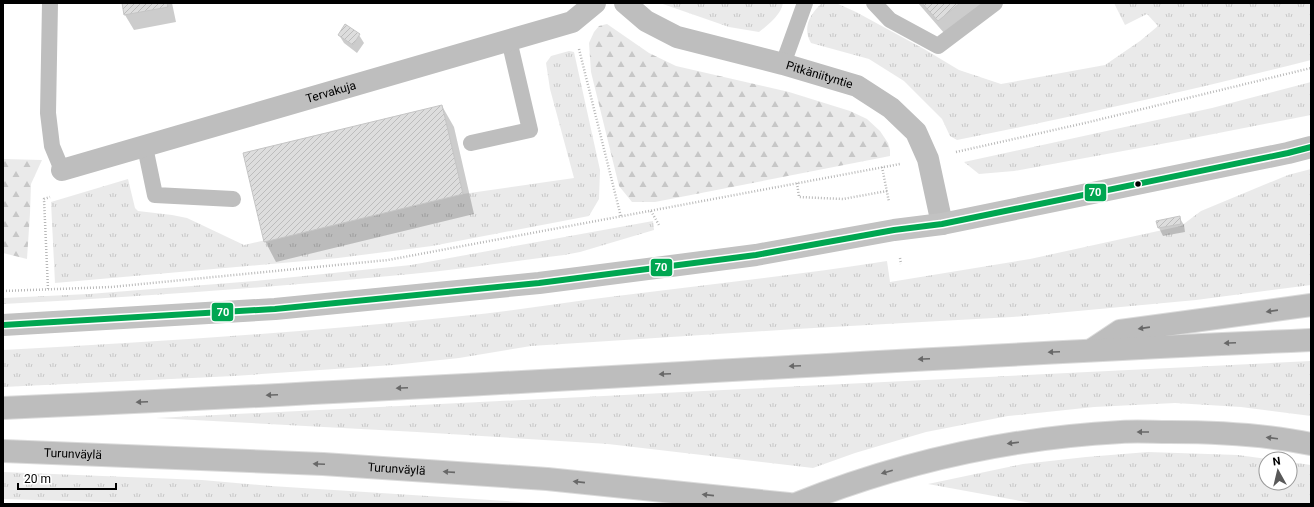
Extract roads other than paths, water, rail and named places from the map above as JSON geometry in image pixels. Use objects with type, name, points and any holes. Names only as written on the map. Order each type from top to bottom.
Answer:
[{"type":"highway","points":[[1093,350],[1120,331],[1311,305]]},
{"type":"highway","points":[[3,408],[449,386],[1093,350],[1311,340]]},
{"type":"highway","points":[[796,504],[885,472],[1004,444],[1061,436],[1122,432],[1192,432],[1238,434],[1311,444]]},
{"type":"highway","name":"Turunväylä","points":[[3,451],[339,465],[547,479],[789,504]]},
{"type":"main road","points":[[3,325],[275,309],[539,283],[756,255],[894,230],[942,224],[1311,147]]},
{"type":"street","name":"Tervakuja","points":[[62,170],[572,22],[595,3]]},
{"type":"street","name":"Pitkäniityntie","points":[[625,3],[646,21],[677,37],[783,64],[858,86],[891,108],[916,132],[928,159],[942,224]]},
{"type":"lane","points":[[50,3],[48,113],[52,146],[62,170]]},
{"type":"lane","points":[[783,64],[805,3]]},
{"type":"lane","points":[[874,3],[890,20],[938,46],[995,3]]},
{"type":"lane","points":[[471,143],[530,130],[510,40]]},
{"type":"lane","points":[[145,147],[156,195],[233,199]]}]
